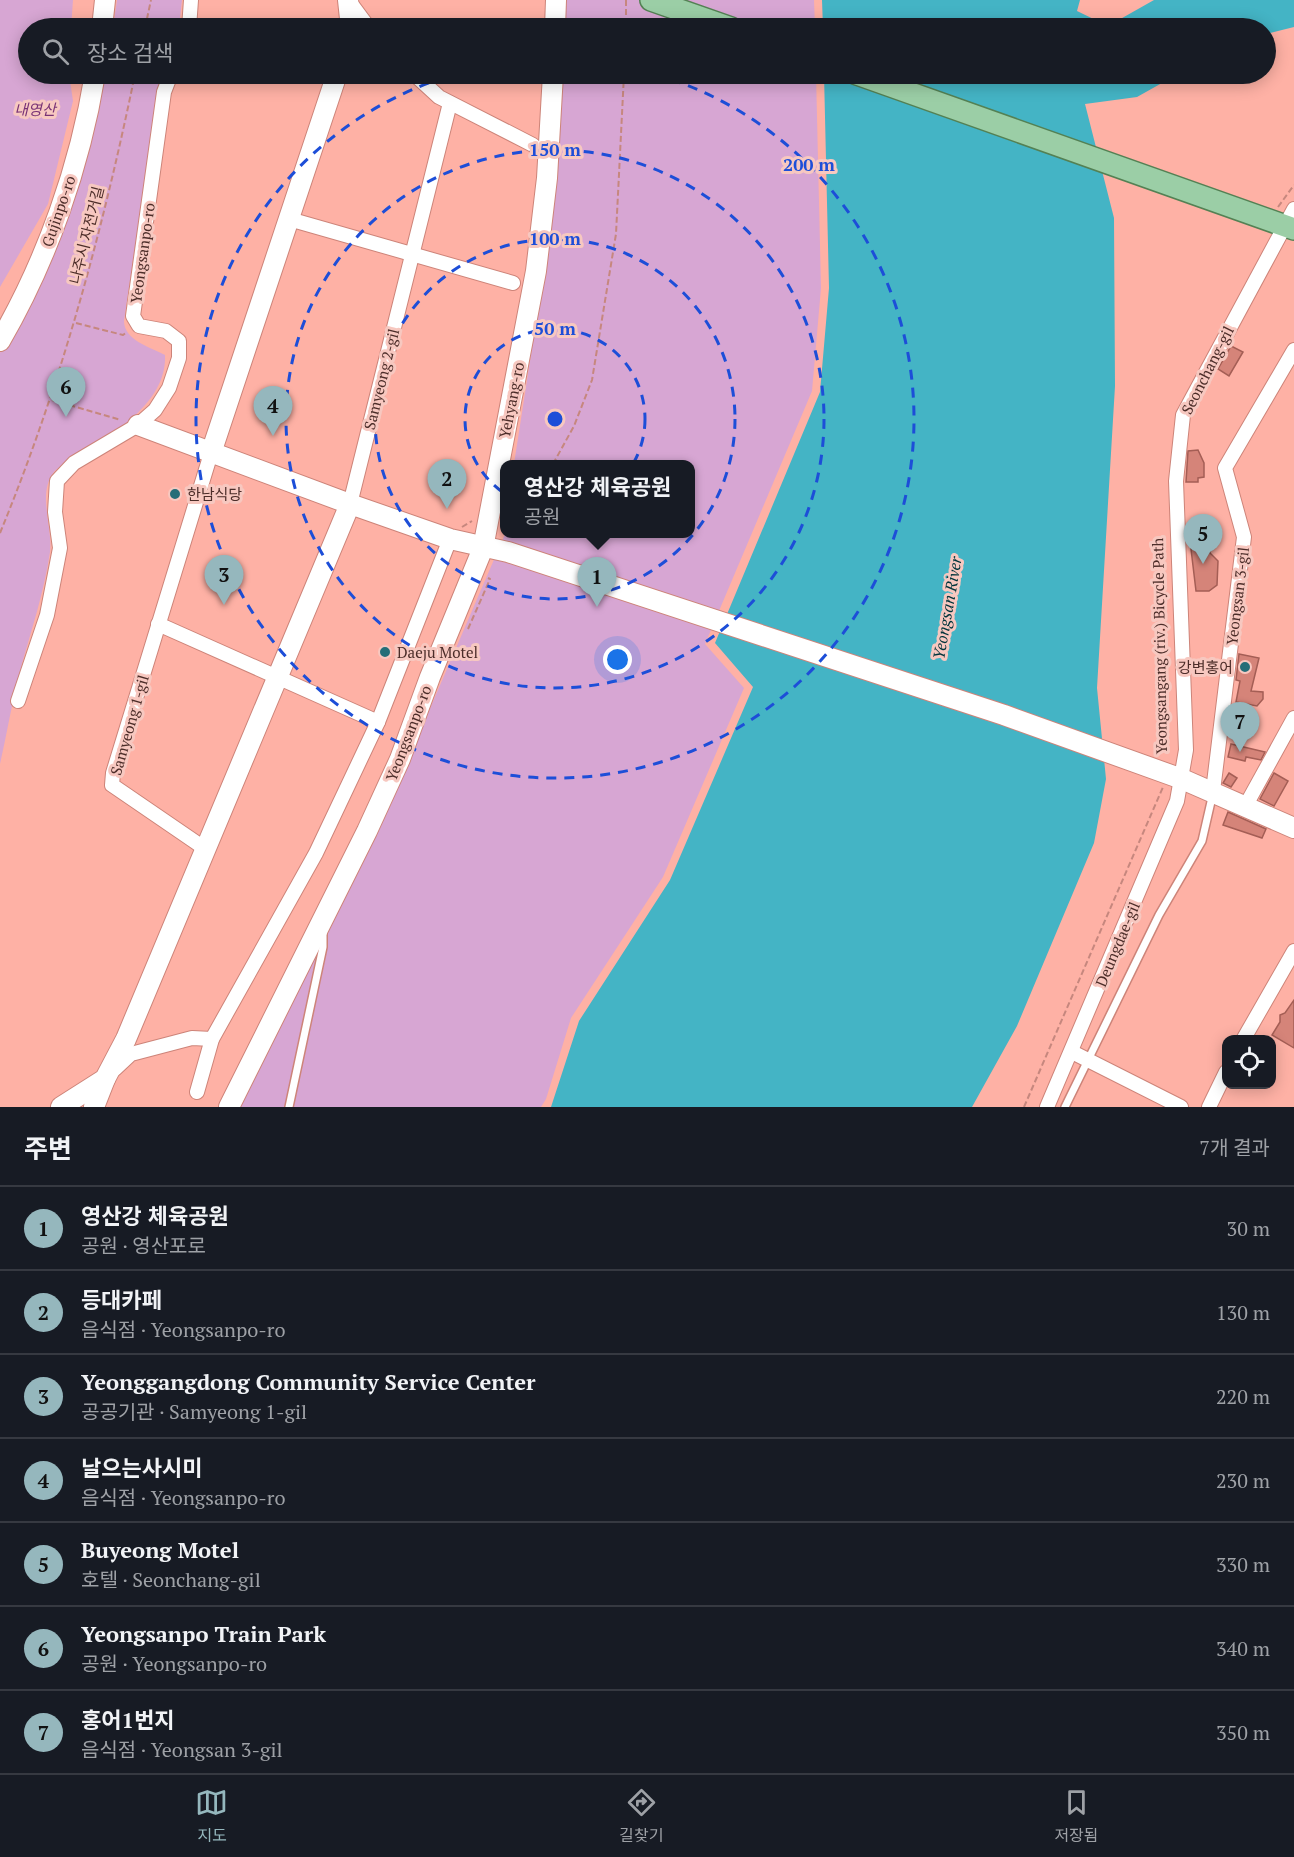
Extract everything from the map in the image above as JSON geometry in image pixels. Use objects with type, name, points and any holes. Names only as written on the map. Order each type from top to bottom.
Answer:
[{"type":"main road","points":[[651,0],[702,18]]},
{"type":"main road","points":[[886,84],[1282,221]]},
{"type":"street","points":[[103,18],[105,0]]},
{"type":"street","points":[[190,18],[191,0]]},
{"type":"street","points":[[349,0],[350,18]]},
{"type":"street","points":[[349,0],[362,18]]},
{"type":"street","points":[[555,18],[556,0]]},
{"type":"street","name":"Gujinpo-ro","points":[[0,341],[24,298],[51,231],[86,122],[93,84]]},
{"type":"street","name":"Yeongsanpo-ro","points":[[18,701],[47,615],[60,548],[55,512],[54,489],[57,481],[66,468],[138,425],[164,400],[179,358],[181,345],[173,334],[136,324],[133,316],[164,92],[167,84]]},
{"type":"street","points":[[212,450],[334,84]]},
{"type":"street","points":[[425,84],[439,97],[533,145]]},
{"type":"street","name":"Yehyang-ro","points":[[483,548],[536,271],[547,178],[552,84]]},
{"type":"street","name":"Samyeong 2-gil","points":[[350,504],[450,103]]},
{"type":"street","points":[[289,219],[513,283]]},
{"type":"street","name":"Seonchang-gil","points":[[1171,775],[1186,750],[1176,481],[1183,415],[1282,221]]},
{"type":"street","name":"Yeongsan 3-gil","points":[[1213,791],[1244,537],[1225,468],[1290,368],[1294,350]]},
{"type":"street","points":[[138,425],[212,450],[350,504],[450,539],[508,552],[993,711],[1213,791],[1294,828]]},
{"type":"street","name":"Samyeong 1-gil","points":[[207,850],[112,784],[112,773],[212,450]]},
{"type":"street","points":[[94,1107],[105,1079],[126,1039],[207,850],[350,504]]},
{"type":"street","points":[[197,1092],[212,1039],[316,853],[378,722],[450,539]]},
{"type":"street","name":"Yeongsanpo-ro","points":[[229,1107],[323,924],[400,759],[430,677],[483,548]]},
{"type":"street","points":[[158,624],[277,679],[378,722]]},
{"type":"street","points":[[1246,805],[1294,718]]},
{"type":"street","name":"Deungdae-gil","points":[[1047,1107],[1177,801],[1171,775]]},
{"type":"street","points":[[1246,1035],[1294,951]]},
{"type":"street","points":[[61,1107],[105,1079],[131,1054],[192,1038],[212,1039]]},
{"type":"street","points":[[1072,1052],[1182,1107]]},
{"type":"street","points":[[1209,1107],[1222,1082]]},
{"type":"lane","points":[[1065,1107],[1159,915],[1202,841],[1213,791]]},
{"type":"lane","points":[[289,1107],[323,947],[323,924]]},
{"type":"path","points":[[147,18],[150,0]]},
{"type":"path","points":[[626,0],[626,18]]},
{"type":"path","name":"나주시 자전거길","points":[[0,533],[32,456],[76,323],[133,84]]},
{"type":"path","points":[[556,460],[574,426],[592,380],[616,234],[624,84]]},
{"type":"path","points":[[1282,221],[1278,205],[1294,185]]},
{"type":"path","points":[[76,323],[123,335],[136,324]]},
{"type":"path","points":[[51,399],[138,425]]},
{"type":"path","name":"Yeongsangang (riv.) Bicycle Path","points":[[1024,1107],[1171,775]]},
{"type":"green space","name":"내영산","points":[[0,0],[73,0],[72,18],[18,18],[18,84],[70,84],[73,101],[48,204],[0,287]]},
{"type":"green space","points":[[117,0],[182,0],[180,18],[114,18]]},
{"type":"green space","points":[[563,0],[814,0],[815,18],[562,18]]},
{"type":"green space","points":[[101,84],[162,84],[145,178],[124,321],[125,328],[133,338],[165,355],[163,372],[158,387],[136,414],[109,436],[60,467],[49,480],[46,500],[50,552],[41,597],[17,683],[0,764],[0,353],[40,276]]},
{"type":"green space","points":[[560,84],[816,84],[821,288],[812,391],[705,644],[744,688],[663,877],[571,1018],[546,1099],[541,1107],[238,1107],[416,741],[503,538],[695,538],[695,460],[515,460],[551,226]]},
{"type":"water","points":[[822,0],[1080,0],[1077,11],[1091,18],[823,18]]},
{"type":"water","points":[[1154,0],[1294,0],[1294,27],[1276,32],[1276,18],[1122,18]]},
{"type":"water","name":"Yeongsan River","points":[[824,84],[1160,84],[1137,97],[1085,104],[1114,218],[1115,386],[1097,688],[1106,779],[1094,843],[1017,1026],[972,1107],[551,1107],[579,1021],[670,880],[753,687],[715,643],[820,392],[829,288]]},
{"type":"building","points":[[1231,346],[1243,352],[1229,376],[1218,369]]},
{"type":"building","points":[[1198,450],[1204,463],[1204,477],[1198,478],[1198,482],[1186,482],[1188,451]]},
{"type":"building","points":[[1208,541],[1210,553],[1218,561],[1217,585],[1209,591],[1196,591],[1191,549]]},
{"type":"building","points":[[1239,654],[1259,658],[1251,691],[1263,692],[1263,699],[1257,706],[1236,702],[1240,681],[1236,680]]},
{"type":"building","points":[[1231,744],[1265,752],[1261,760],[1246,757],[1245,761],[1228,757]]},
{"type":"building","points":[[1229,773],[1237,778],[1231,787],[1223,783]]},
{"type":"building","points":[[1274,773],[1288,781],[1274,806],[1260,799]]},
{"type":"building","points":[[1228,812],[1266,829],[1262,838],[1223,825]]},
{"type":"building","points":[[1294,1000],[1294,1048],[1276,1037],[1276,1035],[1272,1035],[1280,1022],[1280,1015],[1285,1013]]},
{"type":"place","name":"Yeongsanpo Train Park","points":[[66,417]]},
{"type":"place","name":"날으는사시미","points":[[273,436]]},
{"type":"place","name":"한남식당","points":[[175,494]]},
{"type":"place","name":"등대카페","points":[[447,509]]},
{"type":"place","name":"Buyeong Motel","points":[[1203,564]]},
{"type":"place","name":"Yeonggangdong Community Service Center","points":[[224,605]]},
{"type":"place","name":"영산강 체육공원","points":[[597,607]]},
{"type":"place","name":"Daeju Motel","points":[[385,652]]},
{"type":"place","name":"강변홍어","points":[[1245,667]]},
{"type":"place","name":"홍어1번지","points":[[1240,752]]}]
